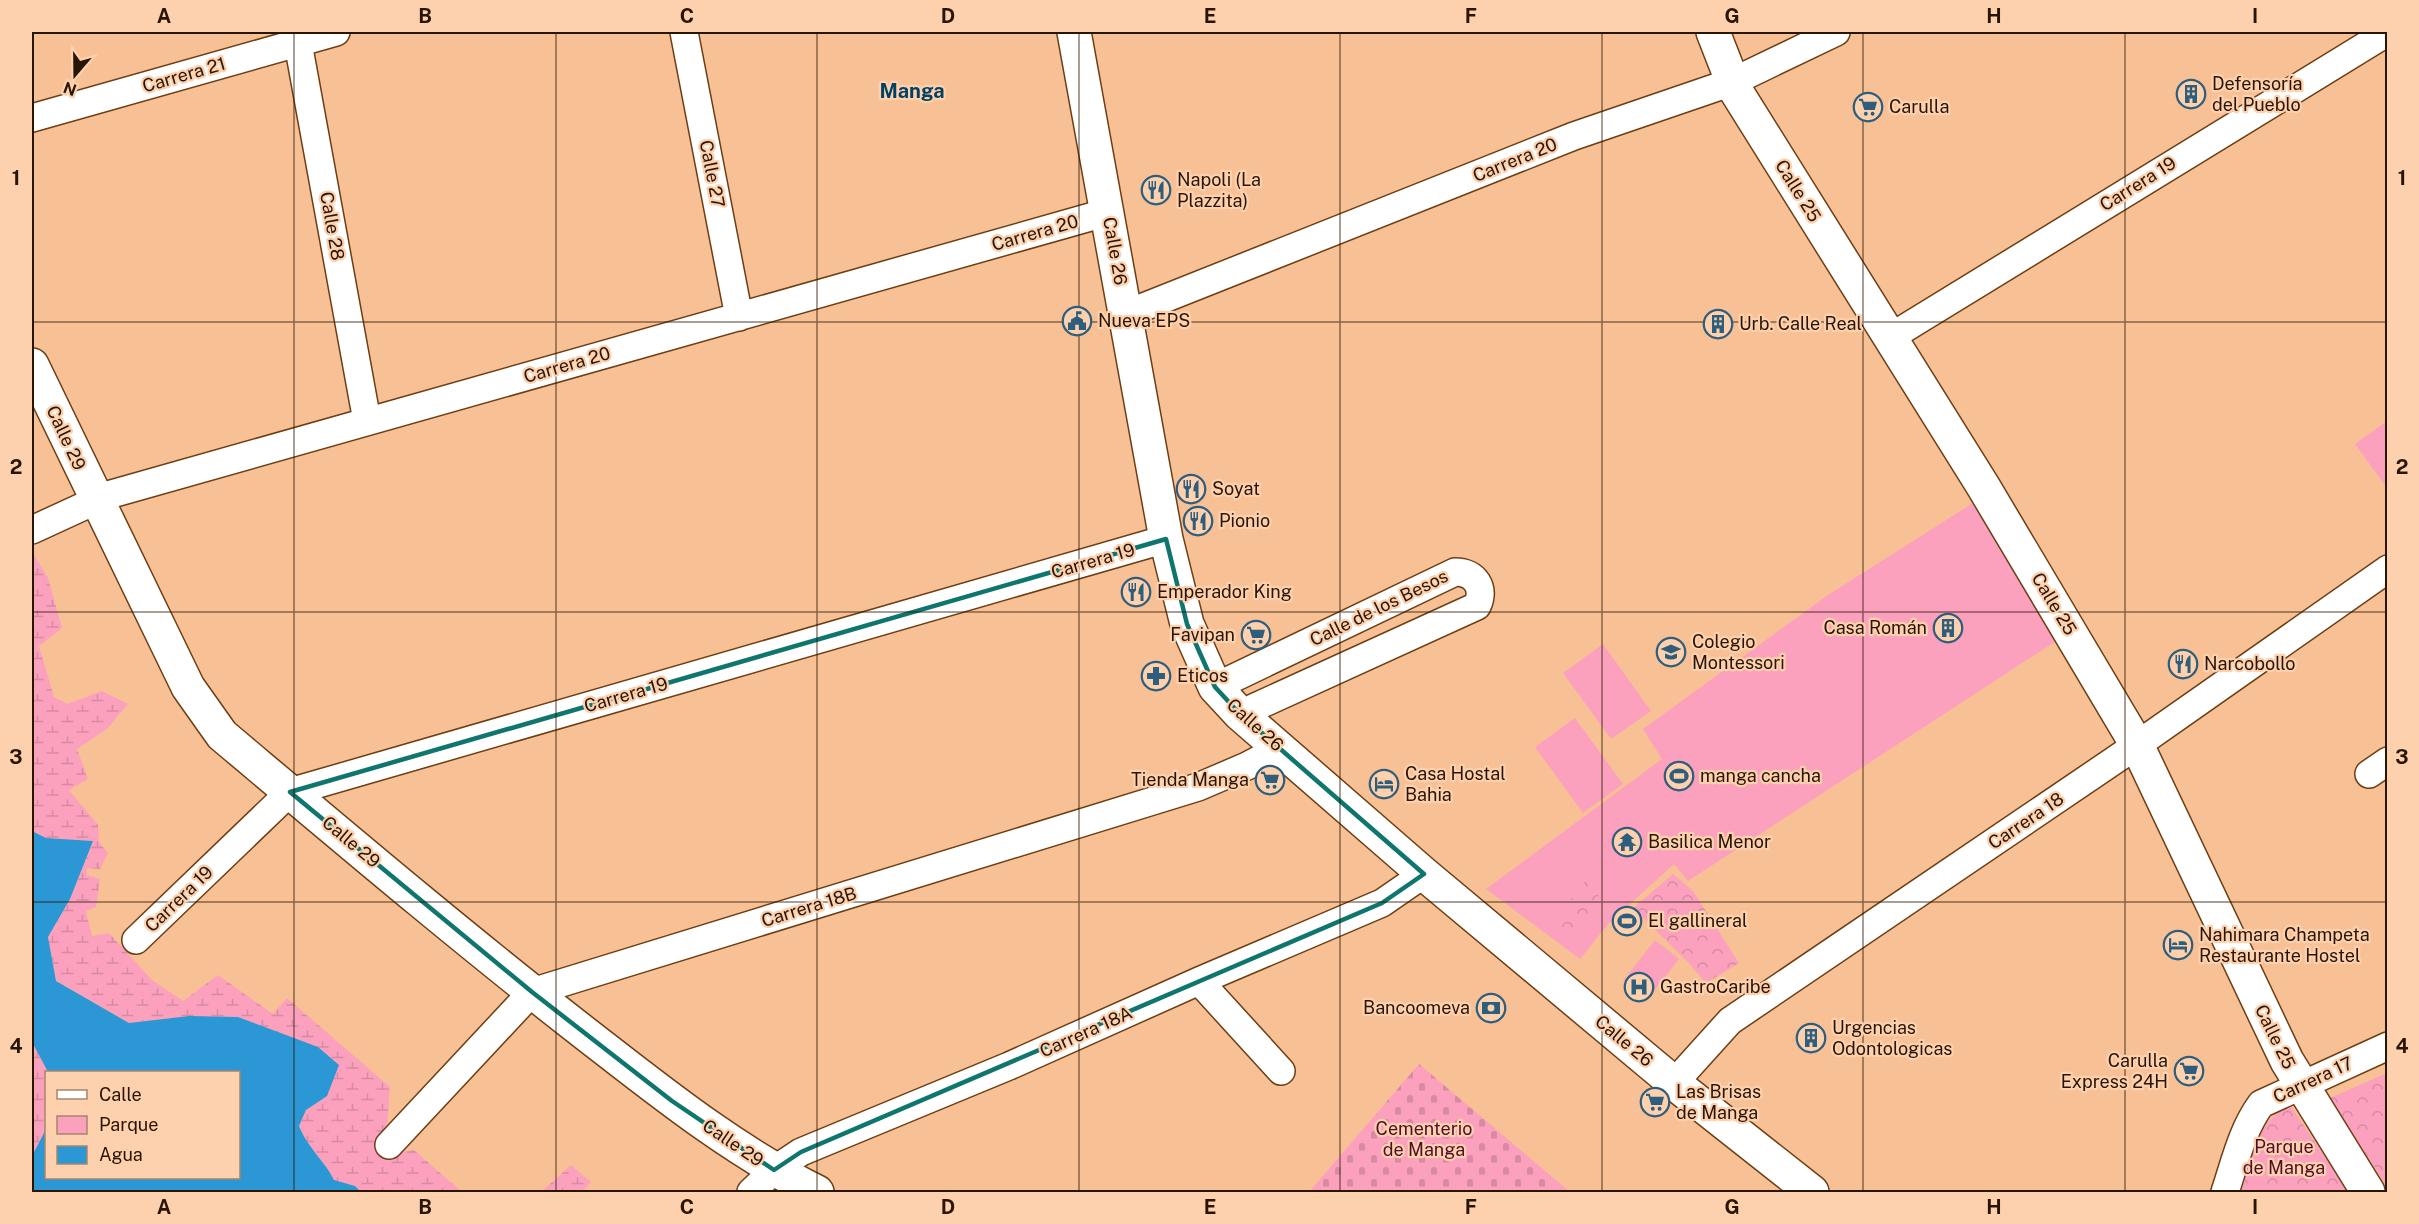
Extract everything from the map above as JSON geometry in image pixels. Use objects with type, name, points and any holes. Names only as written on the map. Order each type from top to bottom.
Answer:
[{"type":"main road","name":"Calle 26","points":[[1074,32],[1166,539],[1187,624],[1215,687],[1240,714],[1281,747],[1424,874],[1674,1083],[1812,1192]]},
{"type":"main road","name":"Calle 25","points":[[1713,32],[1732,82],[1983,486],[2137,745],[2300,1086],[2368,1192]]},
{"type":"main road","name":"Calle 29","points":[[32,365],[188,687],[222,735],[532,992],[672,1101],[763,1181],[818,1192]]},
{"type":"street","name":"Carrera 21","points":[[32,118],[297,37],[336,32]]},
{"type":"street","name":"Calle 27","points":[[684,32],[739,316]]},
{"type":"street","name":"Carrera 20","points":[[1126,314],[1575,136],[1732,82],[1836,32]]},
{"type":"street","name":"Carrera 19","points":[[1889,338],[2375,35]]},
{"type":"street","name":"Calle 28","points":[[297,37],[367,422]]},
{"type":"street","name":"Carrera 20","points":[[32,530],[95,499],[1108,212]]},
{"type":"street","name":"Carrera 19","points":[[136,940],[290,792],[1166,539]]},
{"type":"street","name":"Carrera 18","points":[[1674,1083],[1730,1021],[2137,745],[2388,569]]},
{"type":"street","name":"Calle de los Besos","points":[[1215,687],[1455,572],[1469,573],[1478,582],[1481,594],[1477,606],[1240,714]]},
{"type":"street","name":"Carrera 18B","points":[[532,992],[1197,787],[1247,766],[1281,747]]},
{"type":"street","name":"Carrera 18A","points":[[763,1181],[801,1152],[1009,1066],[1199,981],[1382,903],[1424,874]]},
{"type":"street","points":[[1199,981],[1281,1071]]},
{"type":"street","points":[[390,1145],[532,992]]},
{"type":"street","name":"Carrera 17","points":[[2225,1192],[2250,1119],[2261,1104],[2388,1046]]},
{"type":"highlighted area","points":[[1166,539],[1187,624],[1201,659],[1215,687],[1240,714],[1424,874],[1382,903],[801,1152],[774,1170],[672,1101],[532,992],[290,792]]},
{"type":"green space","points":[[2387,421],[2387,482],[2384,484],[2355,444]]},
{"type":"green space","name":"Casa Román","points":[[1973,503],[2056,641],[1688,881],[1674,864],[1608,924],[1580,959],[1486,889],[1662,759],[1643,729],[1828,595]]},
{"type":"green space","points":[[32,551],[48,578],[62,628],[39,646],[54,697],[67,704],[102,691],[128,704],[107,729],[77,749],[88,779],[69,790],[98,825],[99,842],[108,853],[100,869],[87,868],[87,875],[100,879],[96,907],[86,911],[92,936],[109,933],[152,980],[183,1001],[218,975],[273,1014],[287,998],[390,1087],[385,1155],[414,1150],[462,1192],[361,1192],[355,1186],[334,1180],[299,1126],[306,1110],[327,1095],[189,1016],[129,1023],[56,981],[48,937],[70,899],[93,841],[46,838],[32,831]]},
{"type":"green space","points":[[1603,644],[1651,711],[1611,739],[1563,673]]},
{"type":"green space","points":[[1575,718],[1623,784],[1583,813],[1535,747]]},
{"type":"green space","points":[[1673,874],[1693,891],[1739,963],[1706,983],[1633,908]]},
{"type":"green space","points":[[1589,876],[1602,904],[1566,949],[1550,927]]},
{"type":"green space","name":"El gallineral","points":[[1631,907],[1641,918],[1625,935],[1612,924]]},
{"type":"green space","points":[[1655,940],[1679,959],[1647,1000],[1623,981]]},
{"type":"green space","points":[[32,1042],[47,1071],[45,1071],[45,1131],[32,1156]]},
{"type":"green space","name":"Cementerio de Manga","points":[[1419,1064],[1570,1192],[1309,1192]]},
{"type":"green space","points":[[2387,1073],[2387,1187],[2330,1098]]},
{"type":"green space","name":"Parque de Manga","points":[[2290,1105],[2349,1192],[2237,1192],[2249,1153],[2260,1132],[2277,1113]]},
{"type":"green space","points":[[571,1165],[591,1182],[582,1192],[541,1192]]},
{"type":"water","points":[[32,831],[46,838],[93,841],[70,899],[48,937],[56,981],[129,1023],[189,1016],[238,1017],[318,1047],[339,1065],[327,1096],[306,1110],[299,1126],[334,1180],[355,1186],[361,1192],[32,1192],[32,1156],[45,1131],[45,1179],[240,1179],[240,1071],[47,1071],[32,1042]]},
{"type":"place","name":"Defensoría del Pueblo","points":[[2191,94]]},
{"type":"place","name":"Carulla","points":[[1868,107]]},
{"type":"place","name":"Napoli (La Plazzita)","points":[[1156,190]]},
{"type":"place","name":"Nueva EPS","points":[[1077,321]]},
{"type":"place","name":"Urb. Calle Real","points":[[1718,324]]},
{"type":"place","name":"Soyat","points":[[1191,489]]},
{"type":"place","name":"Pionio","points":[[1198,521]]},
{"type":"place","name":"Emperador King","points":[[1136,592]]},
{"type":"place","name":"Casa Román","points":[[1948,628]]},
{"type":"place","name":"Favipan","points":[[1256,635]]},
{"type":"place","name":"Colegio Montessori","points":[[1671,652]]},
{"type":"place","name":"Narcobollo","points":[[2183,664]]},
{"type":"place","name":"Eticos","points":[[1156,676]]},
{"type":"place","name":"manga cancha","points":[[1679,776]]},
{"type":"place","name":"Tienda Manga","points":[[1270,780]]},
{"type":"place","name":"Casa Hostal Bahia","points":[[1384,784]]},
{"type":"place","name":"Basilica Menor","points":[[1627,842]]},
{"type":"place","name":"El gallineral","points":[[1627,921]]},
{"type":"place","name":"Nahimara Champeta Restaurante Hostel","points":[[2178,945]]},
{"type":"place","name":"GastroCaribe","points":[[1639,987]]},
{"type":"place","name":"Bancoomeva","points":[[1491,1008]]},
{"type":"place","name":"Urgencias Odontologicas","points":[[1811,1038]]},
{"type":"place","name":"Carulla Express 24H","points":[[2189,1071]]},
{"type":"place","name":"Las Brisas de Manga","points":[[1655,1102]]},
{"type":"district","name":"Manga","points":[[912,91]]}]
